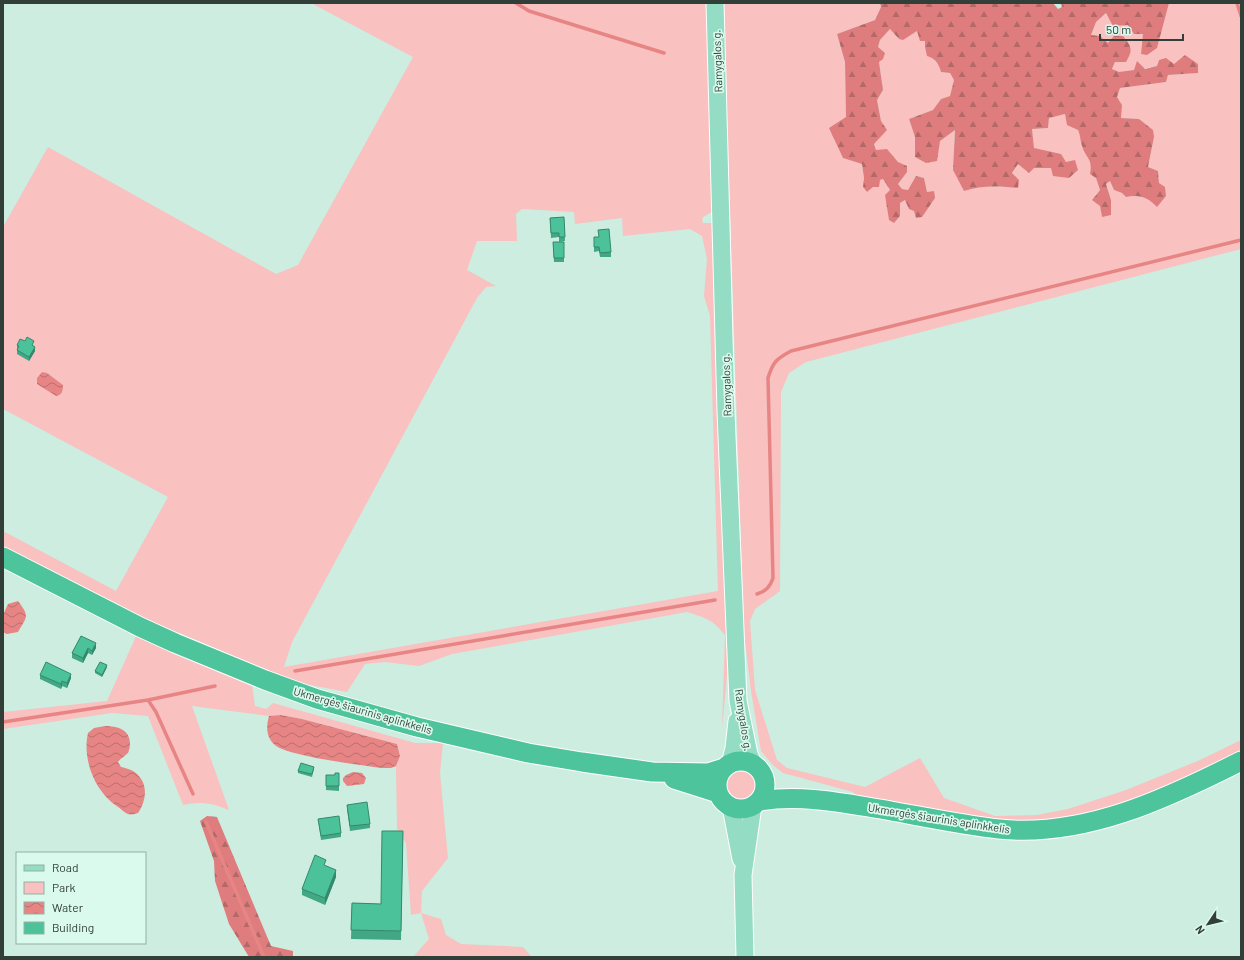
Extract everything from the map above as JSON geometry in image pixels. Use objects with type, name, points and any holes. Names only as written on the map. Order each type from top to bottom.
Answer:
[{"type":"highway","name":"Ukmergės šiaurinis aplinkkelis","points":[[3,557],[140,627],[175,643],[265,680],[317,699],[417,727],[528,753],[582,762],[652,772],[708,773],[727,766]]},
{"type":"highway","points":[[742,761],[759,771],[765,790],[756,804],[742,810],[731,807],[721,799],[718,793],[717,784],[719,776],[727,766],[742,761]]},
{"type":"highway","name":"Ukmergės šiaurinis aplinkkelis","points":[[756,804],[783,798],[816,799],[1000,829],[1041,830],[1075,825],[1112,816],[1160,798],[1216,774],[1241,761]]},
{"type":"highway","name":"Ukmergės šiaurinis aplinkkelis","points":[[759,771],[780,785],[816,799]]},
{"type":"highway","name":"Ukmergės šiaurinis aplinkkelis","points":[[652,772],[718,793]]},
{"type":"main road","name":"Ramygalos g.","points":[[715,3],[726,404],[738,701],[748,754],[759,771]]},
{"type":"main road","points":[[727,766],[734,748],[738,701]]},
{"type":"main road","points":[[743,875],[756,804]]},
{"type":"main road","points":[[731,807],[743,875],[745,957]]},
{"type":"green space","points":[[311,3],[707,3],[710,155],[714,207],[712,212],[703,217],[702,220],[703,223],[712,223],[715,227],[730,645],[722,728],[725,635],[708,620],[687,612],[452,654],[419,666],[385,662],[365,664],[347,692],[305,684],[287,678],[153,622],[3,547],[3,531],[116,591],[168,497],[3,409],[3,227],[48,147],[276,274],[298,265],[413,57]],"holes":[[[522,209],[574,212],[575,224],[622,218],[623,236],[690,229],[702,236],[707,259],[704,296],[710,316],[718,591],[284,667],[292,642],[477,298],[486,287],[496,286],[467,270],[477,241],[517,241],[516,214]]]},
{"type":"green space","points":[[723,3],[880,3],[881,7],[875,20],[837,34],[845,62],[846,117],[843,158],[862,164],[864,178],[863,187],[867,192],[883,179],[890,190],[900,216],[900,203],[905,200],[914,211],[916,218],[927,192],[924,178],[916,176],[908,190],[902,189],[898,184],[907,172],[907,166],[898,162],[887,150],[876,150],[874,144],[881,121],[877,100],[883,90],[878,47],[880,40],[890,29],[899,39],[917,31],[925,41],[925,47],[939,66],[941,72],[950,73],[954,80],[950,96],[941,99],[933,110],[909,119],[915,137],[916,157],[955,130],[954,144],[964,191],[991,186],[1018,188],[1012,174],[1018,164],[1034,168],[1051,168],[1066,162],[1034,148],[1032,129],[1048,128],[1049,117],[1066,114],[1078,130],[1081,137],[1081,145],[1092,165],[1100,190],[1095,195],[1100,206],[1102,217],[1111,200],[1106,184],[1110,181],[1114,190],[1122,193],[1126,197],[1143,197],[1150,200],[1157,206],[1159,183],[1158,171],[1148,167],[1154,137],[1139,119],[1120,118],[1122,105],[1117,97],[1120,88],[1166,82],[1168,75],[1198,73],[1197,64],[1174,64],[1159,60],[1157,66],[1119,73],[1112,70],[1115,62],[1108,44],[1102,38],[1091,35],[1096,22],[1106,13],[1144,34],[1141,53],[1157,47],[1169,3],[1241,3],[1241,249],[806,362],[789,373],[781,392],[780,591],[755,609],[750,621],[755,690],[777,760],[787,768],[865,787],[920,758],[944,798],[995,816],[1037,815],[1068,809],[1126,790],[1200,760],[1241,740],[1241,752],[1151,794],[1101,812],[1056,821],[1021,823],[857,798],[853,792],[783,773],[773,765],[761,751],[751,691],[744,633]]},
{"type":"green space","points":[[880,3],[1053,3],[1058,9],[1062,7],[1061,3],[1169,3],[1157,48],[1147,55],[1141,54],[1143,34],[1134,34],[1128,25],[1113,26],[1106,13],[1096,22],[1091,35],[1100,36],[1108,43],[1114,36],[1123,36],[1130,46],[1130,51],[1126,62],[1115,62],[1112,69],[1119,72],[1134,70],[1137,61],[1145,69],[1157,66],[1159,60],[1166,58],[1174,64],[1185,55],[1198,64],[1198,73],[1168,75],[1166,82],[1120,88],[1117,97],[1122,105],[1121,118],[1139,119],[1153,130],[1154,137],[1148,167],[1158,171],[1159,183],[1165,187],[1166,196],[1157,207],[1143,197],[1126,197],[1122,193],[1114,190],[1110,181],[1106,184],[1111,200],[1111,215],[1102,217],[1100,206],[1092,200],[1100,190],[1096,178],[1090,174],[1091,165],[1082,146],[1078,130],[1067,125],[1065,114],[1049,118],[1048,128],[1032,129],[1034,148],[1061,154],[1066,162],[1075,160],[1078,170],[1069,178],[1053,176],[1051,168],[1034,168],[1029,173],[1018,164],[1012,173],[1019,180],[1018,188],[991,186],[964,191],[953,170],[955,130],[940,141],[937,161],[926,163],[915,157],[915,137],[909,119],[933,110],[941,99],[950,96],[954,80],[950,73],[941,72],[936,62],[927,56],[925,41],[920,41],[917,31],[903,40],[899,39],[890,29],[880,40],[878,47],[885,53],[883,59],[879,62],[883,90],[877,100],[881,121],[887,130],[874,144],[876,150],[887,149],[898,162],[907,166],[907,172],[898,184],[902,189],[908,190],[916,176],[924,178],[927,192],[934,191],[935,198],[922,217],[916,218],[914,211],[909,209],[905,200],[900,203],[900,216],[894,223],[889,220],[885,195],[890,190],[883,179],[880,180],[879,187],[873,187],[867,192],[863,187],[864,178],[862,164],[843,158],[829,128],[846,117],[845,62],[837,34],[875,20],[881,7]]},
{"type":"green space","points":[[137,634],[252,685],[255,706],[266,709],[273,703],[415,743],[443,743],[440,773],[448,858],[422,891],[421,913],[411,915],[406,843],[397,829],[396,766],[400,756],[397,744],[302,719],[281,715],[269,716],[192,706],[229,810],[206,803],[183,805],[148,716],[112,713],[3,729],[3,712],[107,701]]},
{"type":"green space","points":[[738,770],[744,770],[753,774],[757,786],[753,798],[744,802],[738,802],[729,798],[725,789],[725,783],[729,774]]},
{"type":"green space","points":[[207,816],[217,817],[271,946],[293,951],[293,957],[249,957],[229,924],[215,881],[214,861],[200,821]]},
{"type":"green space","points":[[421,913],[441,919],[446,935],[461,944],[523,947],[531,956],[408,957],[414,956],[429,939]]},
{"type":"water","points":[[42,372],[47,373],[63,385],[60,395],[56,396],[37,384],[37,378]]},
{"type":"water","points":[[18,601],[26,614],[25,619],[18,632],[7,634],[3,632],[3,615],[8,604]]},
{"type":"water","points":[[281,715],[302,719],[397,744],[400,756],[396,766],[391,768],[381,768],[325,760],[282,749],[272,742],[268,735],[267,728],[269,716]]},
{"type":"water","points":[[105,726],[122,729],[128,735],[130,745],[128,753],[118,762],[121,767],[132,770],[138,775],[144,785],[145,797],[138,813],[129,814],[110,801],[97,784],[92,774],[87,754],[88,733],[94,728]]},
{"type":"water","points":[[353,772],[362,773],[366,778],[364,784],[347,786],[343,781],[343,778]]},
{"type":"building","points":[[564,217],[565,237],[559,237],[559,233],[551,233],[550,218]]},
{"type":"building","points":[[609,229],[611,252],[600,253],[599,247],[594,247],[594,237],[599,237],[598,230]]},
{"type":"building","points":[[553,242],[564,242],[564,258],[554,258]]},
{"type":"building","points":[[27,337],[34,341],[32,345],[35,347],[29,357],[17,350],[19,346],[17,345],[20,339],[25,341]]},
{"type":"building","points":[[81,636],[96,643],[92,651],[88,648],[83,658],[72,653]]},
{"type":"building","points":[[46,662],[71,674],[67,683],[62,681],[61,684],[40,675]]},
{"type":"building","points":[[100,662],[107,665],[102,675],[95,671]]},
{"type":"building","points":[[301,763],[314,767],[312,774],[298,771]]},
{"type":"building","points":[[335,773],[339,773],[339,786],[326,786],[326,775],[335,775]]},
{"type":"building","points":[[367,802],[370,824],[350,826],[347,805]]},
{"type":"building","points":[[339,816],[341,833],[321,836],[318,819]]},
{"type":"building","points":[[382,831],[403,831],[401,931],[351,930],[352,903],[381,904]]},
{"type":"building","points":[[315,855],[326,860],[324,865],[336,870],[325,898],[302,889]]},
{"type":"waterway","points":[[516,3],[529,11],[664,53]]},
{"type":"waterway","points":[[1237,3],[1241,16]]},
{"type":"waterway","points":[[757,594],[763,592],[773,578],[768,378],[772,368],[782,356],[791,351],[1241,240]]},
{"type":"waterway","points":[[295,671],[715,600]]},
{"type":"waterway","points":[[3,722],[148,700],[215,686]]},
{"type":"waterway","points":[[148,700],[156,712],[193,794]]},
{"type":"waterway","points":[[206,822],[264,957]]}]
